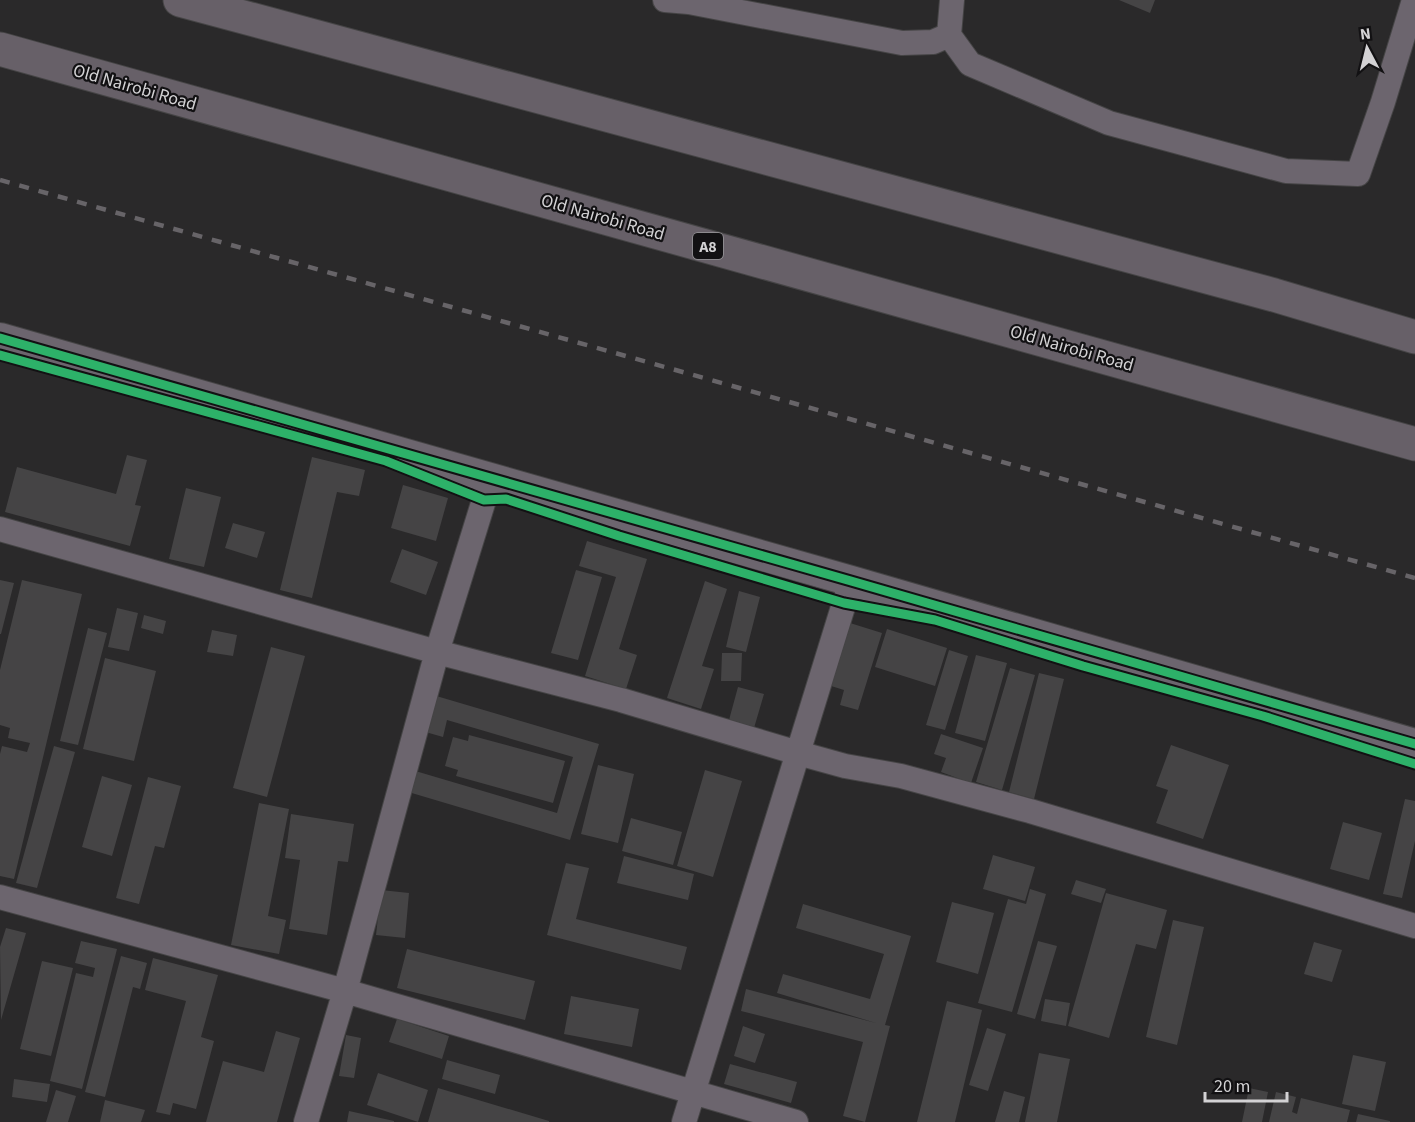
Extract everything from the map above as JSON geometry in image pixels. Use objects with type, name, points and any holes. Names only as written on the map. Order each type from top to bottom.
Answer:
[{"type":"highway","points":[[180,0],[1274,295],[1415,337]]},
{"type":"highway","name":"Old Nairobi Road","points":[[0,49],[1415,444]]},
{"type":"street","points":[[665,0],[689,2],[902,44],[933,42],[949,35]]},
{"type":"street","points":[[952,0],[949,35],[970,64],[1110,123],[1286,171],[1358,174],[1414,0]]},
{"type":"street","points":[[0,338],[851,580],[1415,744]]},
{"type":"street","points":[[306,1122],[345,991],[437,652],[489,477]]},
{"type":"street","points":[[0,529],[437,652],[621,700],[845,766],[900,776],[1030,811],[1415,926]]},
{"type":"street","points":[[684,1122],[851,580]]},
{"type":"street","points":[[0,897],[345,991],[796,1122]]},
{"type":"building","points":[[1119,0],[1155,0],[1150,13]]},
{"type":"building","points":[[127,455],[147,460],[135,505],[141,506],[130,546],[5,512],[17,467],[116,494]]},
{"type":"building","points":[[312,457],[365,470],[359,496],[337,492],[312,598],[280,590]]},
{"type":"building","points":[[403,485],[448,498],[436,541],[391,528]]},
{"type":"building","points":[[186,488],[221,497],[204,567],[169,559]]},
{"type":"building","points":[[233,523],[265,532],[257,558],[225,548]]},
{"type":"building","points":[[587,541],[647,559],[619,649],[637,655],[626,689],[585,676],[616,577],[579,566]]},
{"type":"building","points":[[402,549],[438,562],[426,595],[390,582]]},
{"type":"building","points":[[576,570],[602,577],[578,660],[551,653]]},
{"type":"building","points":[[0,580],[14,583],[1,634],[0,634]]},
{"type":"building","points":[[22,580],[82,594],[14,879],[0,876],[0,754],[2,746],[27,752],[30,743],[8,738],[10,728],[0,725],[0,670]]},
{"type":"building","points":[[705,581],[727,589],[702,666],[714,669],[701,709],[667,698]]},
{"type":"building","points":[[739,591],[760,597],[746,652],[726,647]]},
{"type":"building","points":[[117,608],[138,613],[129,651],[108,647]]},
{"type":"building","points":[[144,615],[166,621],[163,634],[141,628]]},
{"type":"building","points":[[850,623],[882,633],[858,710],[840,705],[844,690],[831,686]]},
{"type":"building","points":[[88,628],[107,633],[78,745],[60,741]]},
{"type":"building","points":[[887,629],[947,648],[935,686],[875,667]]},
{"type":"building","points":[[212,630],[237,635],[233,656],[207,652]]},
{"type":"building","points":[[271,647],[305,656],[267,797],[233,788]]},
{"type":"building","points":[[949,650],[968,656],[945,730],[926,725]]},
{"type":"building","points":[[722,653],[742,653],[741,681],[721,681]]},
{"type":"building","points":[[976,655],[1007,663],[985,741],[955,733]]},
{"type":"building","points":[[105,658],[156,671],[134,761],[83,749]]},
{"type":"building","points":[[1010,668],[1035,675],[1002,790],[976,782]]},
{"type":"building","points":[[1039,673],[1064,679],[1034,799],[1009,792]]},
{"type":"building","points":[[738,687],[764,694],[754,728],[729,720]]},
{"type":"building","points":[[433,695],[599,744],[570,840],[405,791],[412,770],[557,813],[573,757],[447,720],[443,737],[422,731]]},
{"type":"building","points":[[941,734],[983,748],[971,783],[941,772],[946,758],[934,754]]},
{"type":"building","points":[[469,735],[565,761],[553,803],[456,776],[458,770],[445,766],[453,737],[468,741]]},
{"type":"building","points":[[1171,745],[1229,765],[1203,839],[1156,823],[1168,790],[1156,786]]},
{"type":"building","points":[[54,746],[75,752],[37,888],[16,883]]},
{"type":"building","points":[[598,765],[634,774],[618,843],[581,834]]},
{"type":"building","points":[[705,770],[742,781],[713,877],[677,866]]},
{"type":"building","points":[[102,776],[132,785],[112,856],[82,847]]},
{"type":"building","points":[[148,777],[181,786],[164,848],[155,846],[139,904],[116,898]]},
{"type":"building","points":[[1405,799],[1415,801],[1415,841],[1402,898],[1383,894]]},
{"type":"building","points":[[259,803],[289,809],[268,916],[286,920],[279,954],[231,945]]},
{"type":"building","points":[[291,814],[354,824],[348,862],[338,861],[327,935],[289,929],[300,860],[285,858]]},
{"type":"building","points":[[631,818],[682,832],[673,865],[622,851]]},
{"type":"building","points":[[1343,822],[1382,833],[1369,880],[1330,869]]},
{"type":"building","points":[[993,855],[1035,867],[1025,901],[983,889]]},
{"type":"building","points":[[624,856],[694,874],[688,900],[617,883]]},
{"type":"building","points":[[566,863],[589,868],[576,919],[687,947],[681,970],[547,935]]},
{"type":"building","points":[[1076,880],[1106,889],[1101,903],[1071,894]]},
{"type":"building","points":[[1030,889],[1046,894],[1012,1012],[978,1003],[1008,899],[1026,904]]},
{"type":"building","points":[[381,890],[409,893],[405,938],[376,935]]},
{"type":"building","points":[[1106,893],[1167,910],[1156,949],[1136,944],[1109,1038],[1068,1026]]},
{"type":"building","points":[[952,902],[994,913],[978,974],[936,962]]},
{"type":"building","points":[[803,904],[911,936],[885,1025],[890,1026],[865,1122],[843,1116],[863,1042],[741,1011],[746,989],[876,1023],[777,993],[783,974],[870,999],[884,954],[796,928]]},
{"type":"building","points":[[1173,920],[1204,927],[1177,1045],[1146,1037]]},
{"type":"building","points":[[6,928],[26,933],[1,1020],[0,947]]},
{"type":"building","points":[[81,941],[117,949],[82,1089],[50,1081],[76,973],[93,977],[95,968],[75,963]]},
{"type":"building","points":[[1038,941],[1057,946],[1035,1019],[1017,1014]]},
{"type":"building","points":[[1314,942],[1342,950],[1332,982],[1304,974]]},
{"type":"building","points":[[407,949],[535,981],[525,1020],[397,988]]},
{"type":"building","points":[[121,956],[147,963],[140,989],[133,987],[105,1097],[85,1092]]},
{"type":"building","points":[[153,958],[218,975],[201,1037],[214,1041],[196,1109],[173,1103],[170,1115],[156,1112],[186,1001],[145,990]]},
{"type":"building","points":[[42,961],[73,968],[51,1056],[20,1049]]},
{"type":"building","points":[[571,996],[639,1009],[632,1047],[564,1034]]},
{"type":"building","points":[[1045,999],[1070,1003],[1066,1026],[1041,1021]]},
{"type":"building","points":[[947,1001],[982,1010],[955,1122],[917,1122]]},
{"type":"building","points":[[397,1019],[449,1036],[442,1059],[389,1042]]},
{"type":"building","points":[[743,1026],[765,1034],[755,1063],[734,1056]]},
{"type":"building","points":[[987,1028],[1006,1034],[988,1091],[969,1085]]},
{"type":"building","points":[[276,1031],[300,1038],[277,1122],[206,1122],[223,1061],[264,1072]]},
{"type":"building","points":[[346,1035],[361,1038],[354,1078],[339,1076]]},
{"type":"building","points":[[1039,1053],[1070,1059],[1057,1122],[1025,1122]]},
{"type":"building","points":[[1353,1055],[1386,1062],[1375,1111],[1342,1104]]},
{"type":"building","points":[[447,1060],[500,1075],[495,1094],[442,1079]]},
{"type":"building","points":[[730,1064],[797,1082],[791,1103],[724,1084]]},
{"type":"building","points":[[378,1073],[428,1090],[418,1122],[367,1105]]},
{"type":"building","points":[[14,1079],[50,1084],[47,1102],[12,1097]]},
{"type":"building","points":[[438,1088],[549,1121],[549,1122],[428,1122]]},
{"type":"building","points":[[1249,1088],[1268,1092],[1262,1122],[1242,1122]]},
{"type":"building","points":[[56,1090],[76,1096],[68,1122],[46,1122]]},
{"type":"building","points":[[1004,1091],[1025,1097],[1019,1122],[995,1122]]},
{"type":"building","points":[[1276,1092],[1296,1097],[1292,1112],[1297,1114],[1301,1098],[1350,1110],[1347,1122],[1269,1122]]},
{"type":"building","points":[[105,1100],[145,1110],[141,1122],[100,1122]]},
{"type":"building","points":[[349,1111],[394,1121],[394,1122],[347,1122]]},
{"type":"building","points":[[1358,1114],[1390,1121],[1390,1122],[1356,1122]]},
{"type":"railway","points":[[0,180],[1415,578]]},
{"type":"cycle path","points":[[0,338],[1415,744]]},
{"type":"cycle path","points":[[0,355],[386,461],[484,500],[506,499],[619,536],[844,603],[935,620],[1083,666],[1263,716],[1415,764]]}]
